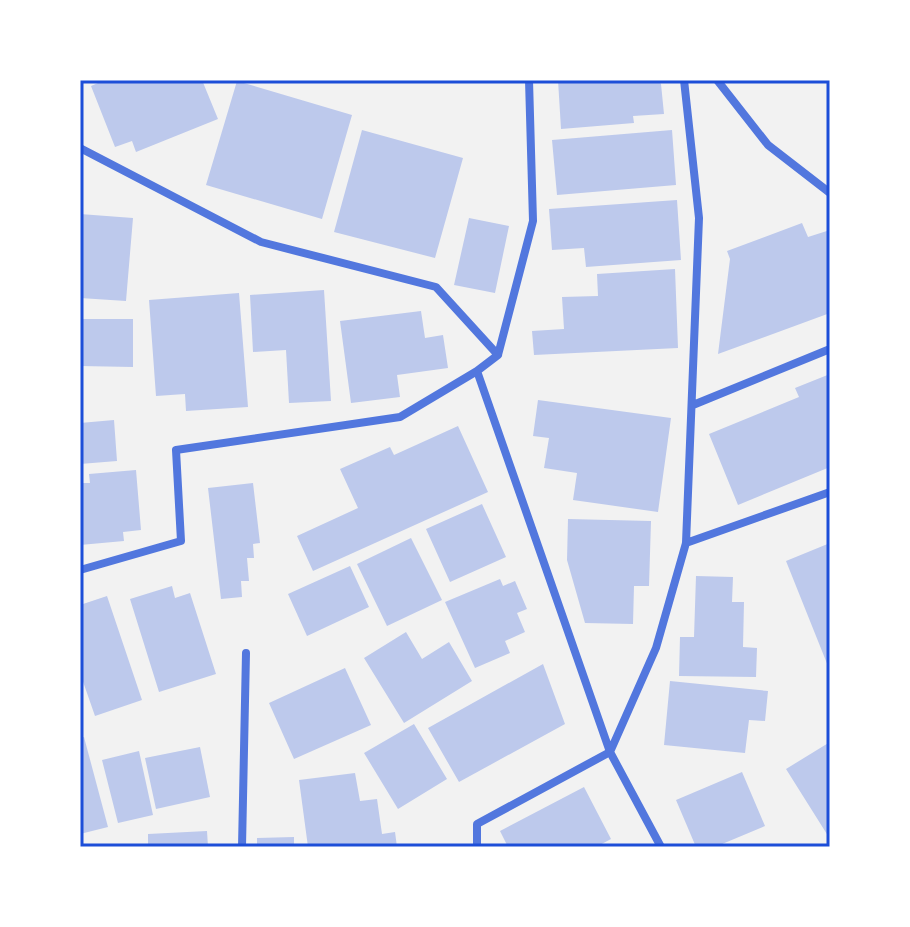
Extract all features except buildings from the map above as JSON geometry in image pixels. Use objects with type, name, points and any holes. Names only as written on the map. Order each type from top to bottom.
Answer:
[{"type":"street","points":[[80,570],[181,541],[176,450],[400,417],[498,355],[533,221],[529,80]]},
{"type":"street","points":[[477,847],[477,824],[610,752],[656,648],[686,543],[699,218],[684,80]]},
{"type":"street","points":[[717,80],[768,145],[830,193]]},
{"type":"street","points":[[80,148],[261,242],[436,287],[498,355]]},
{"type":"street","points":[[693,405],[830,349]]},
{"type":"street","points":[[477,371],[610,752],[661,847]]},
{"type":"street","points":[[686,543],[830,492]]},
{"type":"street","points":[[242,847],[246,653]]}]
